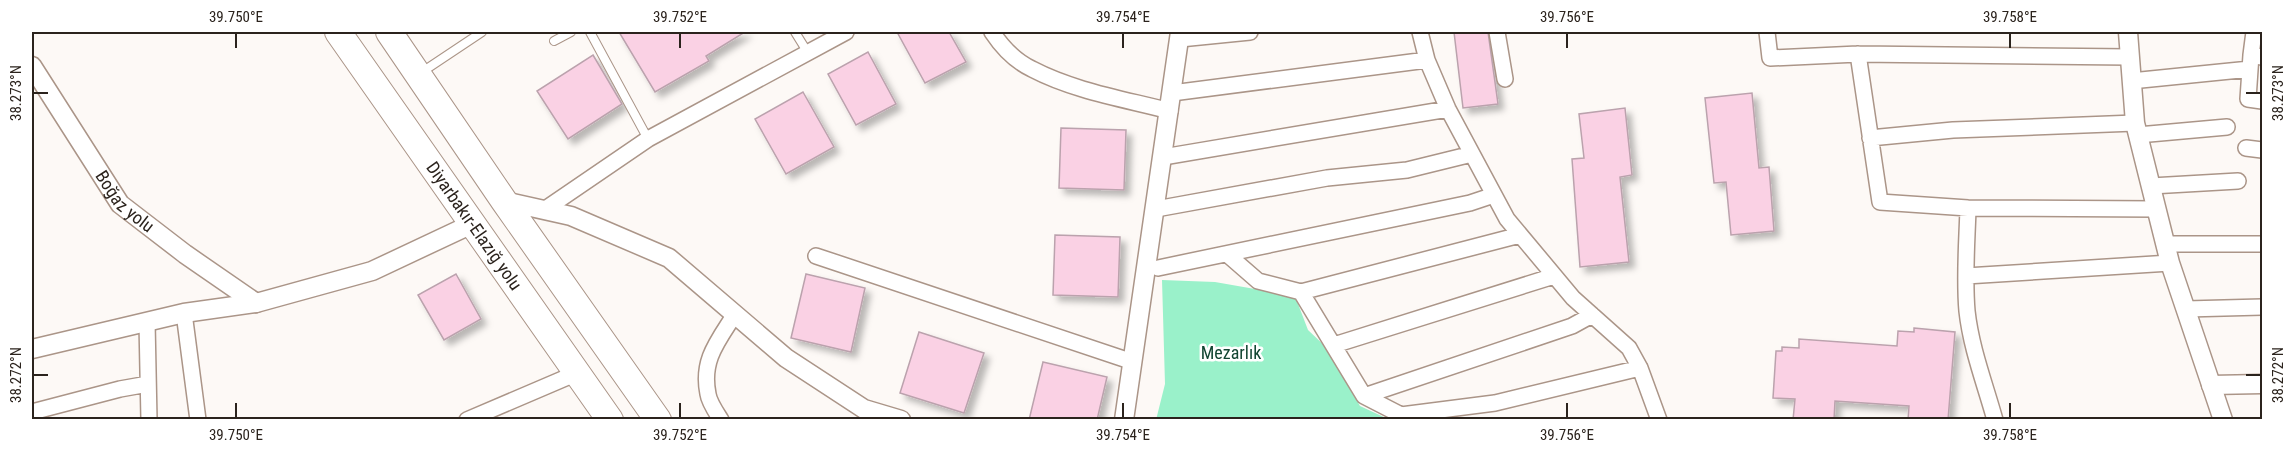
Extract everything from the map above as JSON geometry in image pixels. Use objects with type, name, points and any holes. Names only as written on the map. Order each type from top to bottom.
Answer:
[{"type":"highway","name":"Diyarbakır-Elazığ yolu","points":[[338,32],[610,420]]},
{"type":"highway","points":[[389,32],[658,420]]},
{"type":"street","points":[[544,210],[648,139],[846,32]]},
{"type":"street","points":[[992,32],[1004,49],[1031,69],[1082,88],[1170,111]]},
{"type":"street","points":[[1124,420],[1180,35],[1250,32]]},
{"type":"street","points":[[1420,32],[1427,60],[1448,109],[1507,219],[1573,298],[1629,348],[1641,368],[1659,420]]},
{"type":"street","points":[[1497,32],[1505,79]]},
{"type":"street","points":[[1767,32],[1770,58],[1858,54],[2129,57]]},
{"type":"street","points":[[2128,32],[2136,129],[2170,263],[2223,420]]},
{"type":"street","points":[[2254,32],[2254,60],[2248,99],[2262,101]]},
{"type":"street","points":[[1858,54],[1880,202],[1968,208],[2157,209]]},
{"type":"street","points":[[1172,93],[1427,60]]},
{"type":"street","points":[[2131,81],[2254,60]]},
{"type":"street","name":"Boğaz yolu","points":[[32,66],[120,204],[185,254],[255,303]]},
{"type":"street","points":[[1163,157],[1448,109]]},
{"type":"street","points":[[1870,138],[1953,130],[2227,126]]},
{"type":"street","points":[[2246,148],[2262,150]]},
{"type":"street","points":[[1156,209],[1326,178],[1407,170],[1472,154]]},
{"type":"street","points":[[2151,186],[2238,181]]},
{"type":"street","points":[[1158,268],[1470,203],[1494,195]]},
{"type":"street","points":[[504,201],[571,216],[669,258],[786,358],[867,414],[900,420]]},
{"type":"street","points":[[1968,208],[1967,313],[1995,420]]},
{"type":"street","points":[[32,349],[184,313],[255,303],[372,270],[472,224]]},
{"type":"street","points":[[1227,254],[1258,282],[1301,292],[1520,235]]},
{"type":"street","points":[[2166,244],[2262,244]]},
{"type":"street","points":[[816,256],[1133,362]]},
{"type":"street","points":[[1966,276],[2170,263]]},
{"type":"street","points":[[1335,345],[1554,276]]},
{"type":"street","points":[[1301,292],[1364,396],[1401,415],[1495,403],[1641,368]]},
{"type":"street","points":[[2186,309],[2262,307]]},
{"type":"street","points":[[184,313],[198,420]]},
{"type":"street","points":[[721,420],[708,395],[707,374],[710,352],[735,314]]},
{"type":"street","points":[[1364,396],[1572,326],[1592,315]]},
{"type":"street","points":[[147,322],[149,420]]},
{"type":"street","points":[[472,419],[577,373]]},
{"type":"street","points":[[32,412],[148,384]]},
{"type":"street","points":[[2211,385],[2262,384]]},
{"type":"lane","points":[[418,74],[482,32]]},
{"type":"lane","points":[[554,41],[571,32]]},
{"type":"lane","points":[[590,32],[648,139]]},
{"type":"lane","points":[[795,32],[808,53]]},
{"type":"green space","name":"Mezarlık","points":[[1162,280],[1215,282],[1295,296],[1308,330],[1328,349],[1360,406],[1388,419],[1156,420],[1165,384]]},
{"type":"building","points":[[619,32],[745,32],[706,56],[709,61],[655,92]]},
{"type":"building","points":[[897,32],[949,32],[966,62],[925,83]]},
{"type":"building","points":[[1454,32],[1488,32],[1498,104],[1463,108]]},
{"type":"building","points":[[868,52],[896,104],[856,125],[828,74]]},
{"type":"building","points":[[593,55],[622,104],[568,139],[537,91]]},
{"type":"building","points":[[803,92],[834,147],[786,174],[755,119]]},
{"type":"building","points":[[1752,93],[1759,168],[1769,167],[1774,231],[1731,235],[1726,182],[1714,183],[1705,98]]},
{"type":"building","points":[[1625,108],[1632,175],[1620,177],[1629,262],[1580,267],[1572,159],[1584,158],[1579,114]]},
{"type":"building","points":[[1061,128],[1126,130],[1124,190],[1059,188]]},
{"type":"building","points":[[1055,235],[1120,237],[1118,297],[1053,295]]},
{"type":"building","points":[[456,274],[481,319],[444,340],[418,295]]},
{"type":"building","points":[[806,274],[865,288],[851,352],[791,338]]},
{"type":"building","points":[[1914,328],[1955,332],[1948,420],[1908,420],[1909,406],[1835,401],[1834,420],[1793,420],[1795,399],[1773,398],[1776,351],[1782,351],[1782,347],[1799,348],[1799,339],[1897,346],[1898,331],[1914,332]]},
{"type":"building","points":[[919,332],[984,353],[964,413],[900,393]]},
{"type":"building","points":[[1043,362],[1107,377],[1097,420],[1029,420]]}]
